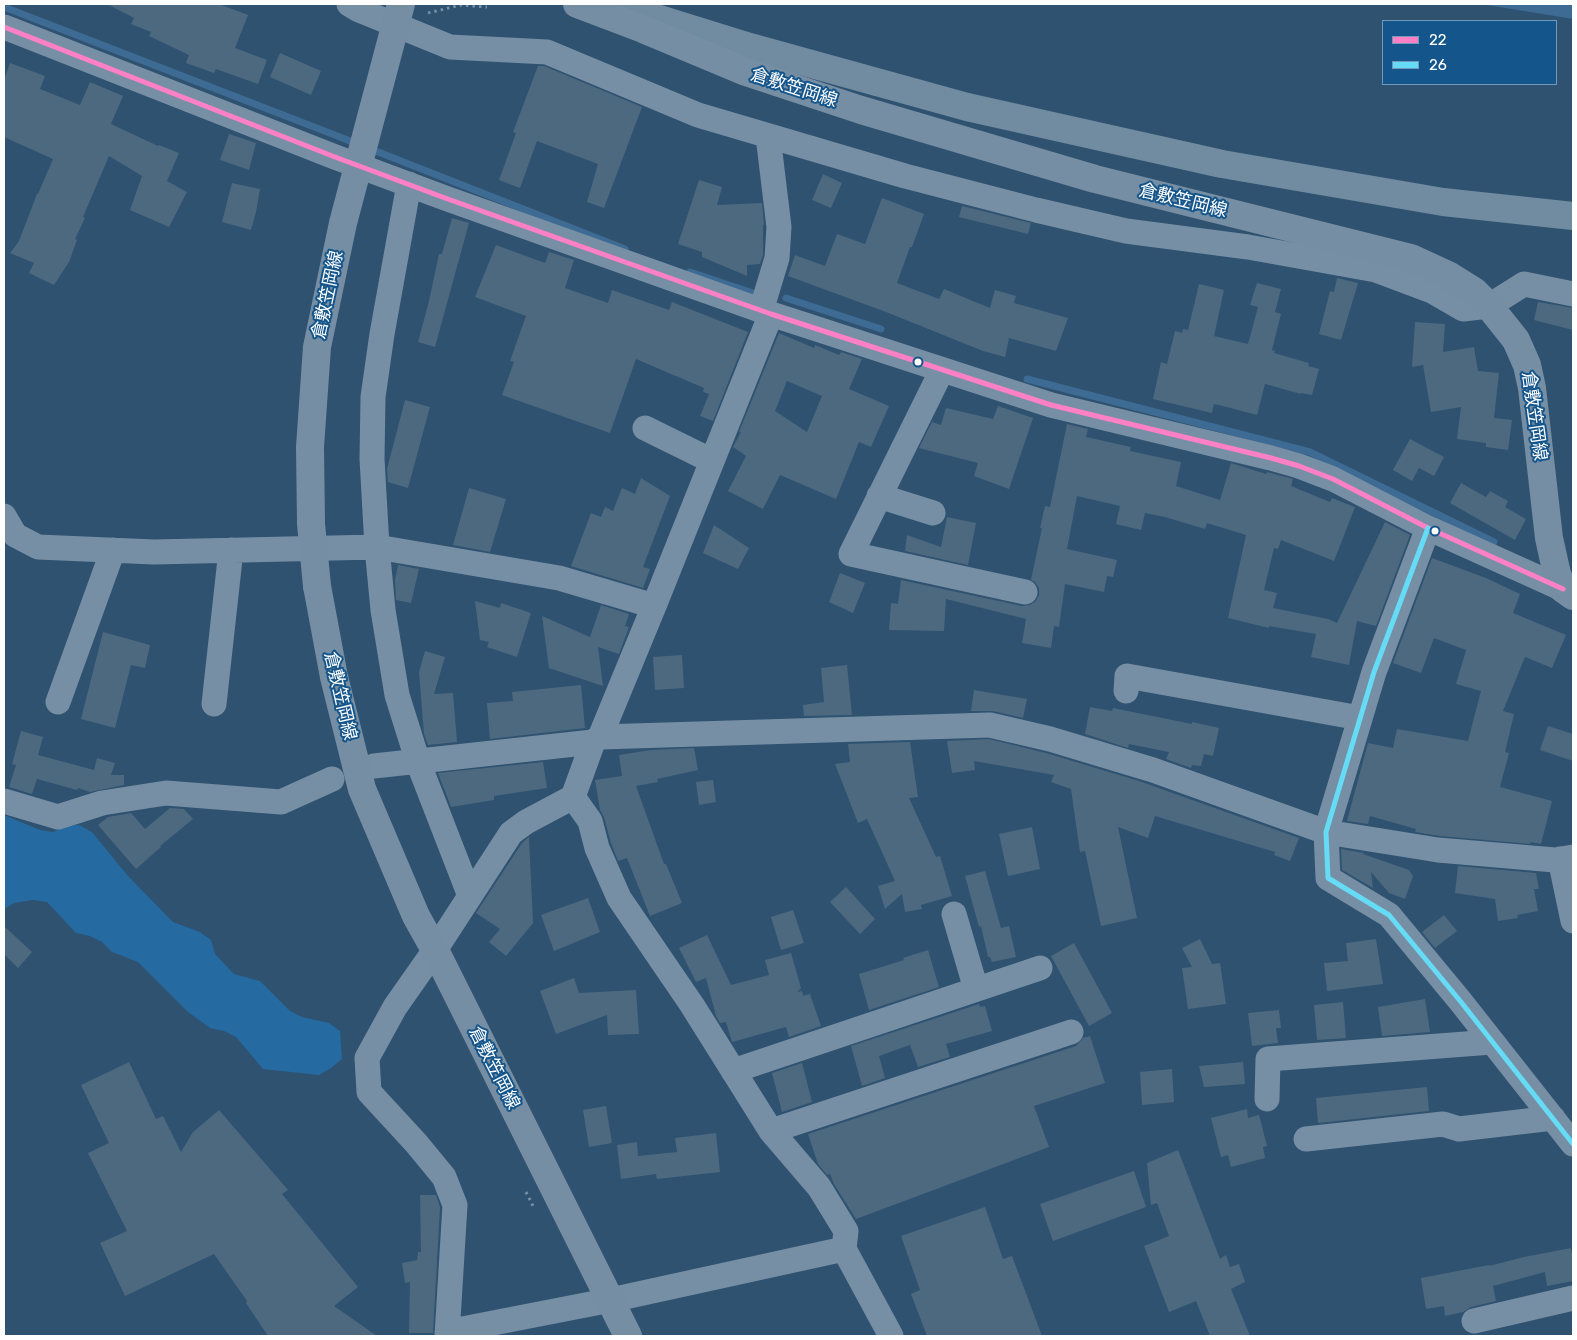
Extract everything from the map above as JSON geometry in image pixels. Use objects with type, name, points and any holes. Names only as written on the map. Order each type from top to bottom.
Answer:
[{"type":"main road","name":"倉敷笠岡線","points":[[577,4],[643,29],[728,52],[746,72],[861,110],[1095,179],[1411,258],[1450,276],[1474,291],[1490,306],[1516,340],[1527,365],[1532,388],[1549,538],[1557,574],[1568,592]]},
{"type":"main road","name":"倉敷笠岡線","points":[[411,8],[343,223],[317,346],[310,447],[311,524],[317,586],[334,677],[362,788],[416,916],[435,950],[628,1336]]},
{"type":"street","points":[[349,4],[358,10],[450,47],[547,52],[698,115],[905,176],[1126,231],[1248,247],[1376,270],[1432,291],[1463,309],[1490,306],[1524,284],[1573,294]]},
{"type":"street","points":[[612,4],[728,52],[1222,164],[1443,202],[1573,216]]},
{"type":"street","points":[[4,27],[326,154],[766,313],[1051,405],[1299,466],[1333,479],[1428,528],[1568,592]]},
{"type":"street","points":[[768,136],[779,227],[777,258],[766,313],[712,461],[654,606],[573,797],[526,822],[511,833],[435,950],[395,1007],[367,1058],[369,1092],[444,1177],[455,1205],[447,1334],[844,1249]]},
{"type":"street","points":[[410,184],[382,334],[373,397],[372,459],[377,547],[383,610],[397,695],[418,762],[470,896]]},
{"type":"street","points":[[942,370],[851,554],[1025,592]]},
{"type":"street","points":[[646,428],[712,461]]},
{"type":"street","points":[[880,496],[933,513]]},
{"type":"street","points":[[4,516],[15,536],[38,547],[154,552],[377,547],[559,578],[654,606]]},
{"type":"street","points":[[1428,528],[1374,672],[1326,832],[1328,878],[1389,915],[1573,1144]]},
{"type":"street","points":[[58,702],[113,550]]},
{"type":"street","points":[[214,704],[231,550]]},
{"type":"street","points":[[1126,691],[1127,676],[1360,718]]},
{"type":"street","points":[[374,766],[596,740],[990,725],[1050,739],[1144,768],[1326,832],[1438,850],[1511,857],[1567,858],[1573,921]]},
{"type":"street","points":[[4,801],[58,817],[102,802],[166,793],[280,802],[332,778]]},
{"type":"street","points":[[573,797],[590,821],[597,848],[619,898],[692,1005],[771,1131],[819,1187],[846,1231],[844,1249],[891,1336]]},
{"type":"street","points":[[954,914],[976,989]]},
{"type":"street","points":[[733,1071],[1040,968]]},
{"type":"street","points":[[771,1131],[1071,1032]]},
{"type":"street","points":[[1267,1099],[1268,1059],[1492,1042]]},
{"type":"street","points":[[1306,1139],[1443,1124],[1460,1130],[1552,1118]]},
{"type":"street","points":[[1474,1321],[1573,1298]]},
{"type":"path","points":[[411,8],[428,13],[461,5],[487,7]]},
{"type":"shaded area","points":[[1481,4],[1573,4],[1573,19]]},
{"type":"shaded area","points":[[4,815],[40,830],[53,832],[66,826],[79,825],[92,832],[128,876],[173,922],[200,932],[211,940],[215,954],[234,974],[260,981],[290,1011],[302,1017],[329,1023],[340,1031],[342,1059],[319,1075],[263,1069],[236,1037],[224,1031],[210,1028],[188,1012],[138,962],[112,952],[102,942],[90,936],[76,933],[47,902],[33,900],[14,903],[4,909]]},
{"type":"building","points":[[107,4],[219,4],[248,15],[235,48],[267,60],[258,84],[216,69],[214,73],[186,63],[189,55],[149,36],[151,32],[131,24],[134,18]]},
{"type":"building","points":[[280,53],[321,71],[311,95],[270,77]]},
{"type":"building","points":[[10,63],[45,76],[40,89],[80,105],[90,82],[123,96],[111,124],[158,146],[179,153],[167,181],[187,192],[169,227],[130,210],[142,176],[109,156],[83,217],[85,218],[75,239],[77,240],[69,262],[54,285],[29,273],[34,263],[10,253],[19,241],[53,159],[4,137],[4,80]]},
{"type":"building","points":[[538,66],[544,66],[642,107],[604,208],[587,202],[598,164],[537,141],[520,188],[499,180],[516,133],[513,132]]},
{"type":"building","points":[[229,134],[256,143],[249,170],[220,160]]},
{"type":"building","points":[[823,174],[842,183],[831,208],[812,200]]},
{"type":"building","points":[[699,180],[722,187],[717,205],[762,203],[764,225],[763,255],[760,264],[747,265],[747,276],[702,257],[702,252],[678,244]]},
{"type":"building","points":[[232,183],[260,189],[251,230],[222,222]]},
{"type":"building","points":[[882,198],[924,214],[897,283],[939,299],[944,289],[990,308],[995,290],[1016,296],[1014,303],[1068,318],[1056,351],[1009,338],[1005,357],[983,351],[886,312],[788,276],[795,255],[825,266],[837,234],[865,244]]},
{"type":"building","points":[[962,206],[1031,223],[1028,234],[959,217]]},
{"type":"building","points":[[452,218],[469,223],[435,347],[418,342],[439,254],[442,254]]},
{"type":"building","points":[[496,245],[545,263],[549,252],[574,260],[565,288],[608,303],[612,290],[669,310],[672,302],[748,332],[713,421],[700,416],[709,394],[703,392],[704,388],[636,359],[610,433],[502,395],[514,362],[510,361],[526,316],[475,297]]},
{"type":"building","points":[[1337,278],[1358,283],[1341,340],[1319,334],[1330,291],[1334,292]]},
{"type":"building","points":[[1257,283],[1281,289],[1275,312],[1281,314],[1272,350],[1275,351],[1274,353],[1309,363],[1308,366],[1319,369],[1312,395],[1301,394],[1265,384],[1257,415],[1214,404],[1212,413],[1153,399],[1161,362],[1167,364],[1175,331],[1182,333],[1183,329],[1188,330],[1199,284],[1224,290],[1214,336],[1248,344],[1258,307],[1250,305]]},
{"type":"building","points":[[1538,302],[1573,308],[1573,330],[1534,320]]},
{"type":"building","points":[[1415,322],[1445,324],[1443,352],[1474,347],[1478,371],[1499,373],[1494,418],[1512,420],[1508,450],[1486,447],[1486,443],[1457,439],[1461,407],[1431,412],[1423,365],[1412,367]]},
{"type":"building","points":[[779,333],[814,348],[815,345],[839,355],[841,352],[862,359],[849,389],[889,406],[871,447],[859,442],[836,499],[780,475],[763,509],[728,491],[746,456],[733,447],[741,432],[739,432]],"holes":[[[787,381],[822,396],[807,432],[775,411]]]},
{"type":"building","points":[[405,400],[430,407],[408,488],[388,482],[387,469]]},
{"type":"building","points":[[998,406],[1033,418],[1009,489],[974,476],[978,463],[919,448],[932,422],[941,425],[946,408],[993,419]]},
{"type":"building","points":[[1067,424],[1088,429],[1086,437],[1131,447],[1130,451],[1181,462],[1176,486],[1220,500],[1231,463],[1266,474],[1267,472],[1293,479],[1291,486],[1330,502],[1332,498],[1355,507],[1334,561],[1281,540],[1278,549],[1274,548],[1264,590],[1277,593],[1273,608],[1328,619],[1337,623],[1385,522],[1410,535],[1376,626],[1357,621],[1349,665],[1311,657],[1316,634],[1269,626],[1269,628],[1228,618],[1246,535],[1207,523],[1205,529],[1145,513],[1141,530],[1116,524],[1120,506],[1077,496],[1067,549],[1117,560],[1113,577],[1107,576],[1104,592],[1065,584],[1059,627],[1054,626],[1051,648],[1022,643],[1026,619],[946,599],[944,631],[889,630],[891,603],[898,604],[901,580],[1022,606],[1030,605],[1036,601],[1039,595],[1039,588],[1031,580],[1042,528],[1040,528],[1045,506],[1050,507]]},
{"type":"building","points":[[1410,439],[1444,457],[1434,476],[1419,468],[1412,481],[1393,470]]},
{"type":"building","points":[[641,478],[670,496],[643,567],[650,569],[643,588],[571,566],[591,513],[601,517],[605,507],[613,511],[622,488],[635,494]]},
{"type":"building","points":[[1461,483],[1486,497],[1490,491],[1508,501],[1505,507],[1526,519],[1515,540],[1450,503]]},
{"type":"building","points":[[469,488],[506,499],[490,552],[453,545]]},
{"type":"building","points":[[947,517],[976,523],[968,565],[905,551],[907,535],[941,547]]},
{"type":"building","points":[[714,525],[749,548],[738,569],[703,553]]},
{"type":"building","points":[[1432,558],[1486,578],[1520,594],[1513,613],[1566,635],[1552,668],[1525,657],[1503,711],[1514,714],[1505,752],[1509,753],[1500,787],[1552,801],[1541,844],[1440,836],[1415,832],[1416,829],[1370,816],[1368,824],[1347,821],[1368,743],[1393,748],[1397,729],[1468,741],[1481,691],[1456,684],[1466,650],[1434,638],[1421,673],[1393,663]]},
{"type":"building","points":[[398,565],[419,569],[411,603],[396,600],[395,580]]},
{"type":"building","points":[[840,573],[865,583],[853,613],[829,602]]},
{"type":"building","points":[[475,601],[500,608],[501,603],[531,613],[517,657],[487,647],[489,642],[480,640]]},
{"type":"building","points":[[601,605],[629,614],[625,626],[629,627],[619,654],[598,647],[603,686],[549,668],[542,616],[590,637]]},
{"type":"building","points":[[103,632],[150,645],[145,668],[131,665],[115,728],[81,719]]},
{"type":"building","points":[[425,651],[445,657],[434,694],[453,693],[457,742],[428,745],[424,734],[419,672]]},
{"type":"building","points":[[682,655],[684,688],[655,690],[653,657]]},
{"type":"building","points":[[847,665],[852,715],[804,716],[803,705],[824,702],[821,668]]},
{"type":"building","points":[[581,685],[585,728],[490,739],[487,703],[513,701],[512,692]]},
{"type":"building","points":[[974,690],[1027,699],[1023,718],[993,711],[971,711]]},
{"type":"building","points":[[1090,707],[1112,711],[1113,708],[1219,728],[1213,756],[1204,754],[1201,766],[1192,765],[1191,768],[1166,759],[1169,752],[1129,744],[1128,748],[1085,734]]},
{"type":"building","points":[[1548,726],[1573,734],[1573,761],[1540,750]]},
{"type":"building","points":[[21,731],[43,737],[38,755],[94,770],[97,758],[115,763],[111,775],[124,775],[124,785],[90,792],[37,779],[32,794],[9,787],[16,765],[12,764]]},
{"type":"building","points":[[989,739],[1046,753],[1139,781],[1299,838],[1290,861],[1274,855],[1275,852],[1155,816],[1148,838],[1118,827],[1137,918],[1101,926],[1085,851],[1080,852],[1071,789],[1051,782],[1054,775],[974,761],[975,770],[952,773],[947,741]]},
{"type":"building","points":[[910,742],[918,797],[909,798],[936,857],[940,856],[952,896],[921,905],[922,909],[905,912],[902,894],[885,909],[878,886],[895,881],[867,819],[858,823],[835,764],[850,762],[848,744]]},
{"type":"building","points":[[694,748],[698,770],[657,779],[658,782],[636,786],[664,864],[666,864],[682,903],[650,916],[627,858],[618,861],[600,810],[595,780],[622,776],[619,755],[651,750]]},
{"type":"building","points":[[543,762],[547,788],[494,796],[494,800],[451,807],[438,773]]},
{"type":"building","points":[[713,780],[716,802],[699,805],[696,782]]},
{"type":"building","points":[[170,808],[184,809],[193,819],[136,869],[98,825],[108,817],[131,813],[145,829]]},
{"type":"building","points":[[1032,827],[1040,869],[1008,876],[999,834]]},
{"type":"building","points":[[529,837],[533,923],[506,956],[489,942],[500,929],[476,913],[522,843]]},
{"type":"building","points":[[1341,849],[1364,853],[1409,870],[1413,876],[1405,899],[1389,893],[1371,872],[1373,888],[1342,870]]},
{"type":"building","points":[[1458,866],[1536,873],[1539,889],[1534,889],[1538,911],[1517,915],[1518,918],[1498,921],[1495,899],[1455,893]]},
{"type":"building","points":[[985,871],[1001,928],[1009,926],[1016,957],[992,962],[990,957],[988,957],[981,926],[979,927],[965,876]]},
{"type":"building","points":[[846,887],[875,919],[860,934],[830,902]]},
{"type":"building","points":[[588,898],[600,932],[554,951],[541,915]]},
{"type":"building","points":[[793,910],[804,943],[781,950],[771,917]]},
{"type":"building","points":[[1444,915],[1457,931],[1435,948],[1422,932]]},
{"type":"building","points":[[4,926],[32,952],[18,968],[4,954]]},
{"type":"building","points":[[707,935],[731,985],[769,975],[765,960],[791,953],[801,988],[797,992],[802,991],[803,996],[810,994],[821,1026],[789,1037],[786,1027],[732,1042],[726,1022],[720,1023],[716,1016],[706,978],[696,982],[679,948]]},
{"type":"building","points":[[1200,939],[1212,964],[1220,963],[1226,1004],[1188,1009],[1182,968],[1192,967],[1182,948]]},
{"type":"building","points":[[1376,939],[1383,984],[1327,991],[1324,963],[1348,961],[1346,943]]},
{"type":"building","points":[[1074,943],[1112,1013],[1089,1026],[1051,956]]},
{"type":"building","points":[[928,950],[939,987],[869,1010],[859,974],[904,960],[903,958]]},
{"type":"building","points":[[574,978],[579,993],[636,990],[639,1034],[608,1035],[607,1015],[556,1034],[540,991]]},
{"type":"building","points":[[1425,999],[1430,1032],[1382,1036],[1378,1007]]},
{"type":"building","points":[[1343,1002],[1346,1038],[1317,1040],[1314,1005]]},
{"type":"building","points":[[979,1004],[980,1007],[985,1006],[992,1031],[946,1044],[950,1057],[918,1067],[910,1045],[879,1056],[885,1078],[862,1086],[851,1046]]},
{"type":"building","points":[[1279,1010],[1281,1028],[1276,1028],[1278,1043],[1252,1046],[1248,1013]]},
{"type":"building","points":[[1090,1036],[1105,1083],[1034,1106],[1049,1147],[856,1219],[834,1184],[830,1174],[827,1175],[818,1164],[808,1134],[1076,1046],[1083,1038]]},
{"type":"building","points":[[129,1062],[156,1119],[163,1116],[181,1152],[193,1132],[219,1110],[288,1190],[282,1194],[358,1287],[334,1306],[377,1336],[268,1336],[246,1303],[247,1301],[214,1254],[125,1296],[100,1243],[127,1231],[88,1153],[109,1143],[81,1085]]},
{"type":"building","points":[[1243,1062],[1245,1084],[1204,1087],[1199,1066]]},
{"type":"building","points":[[802,1063],[812,1102],[782,1112],[772,1073]]},
{"type":"building","points":[[1172,1069],[1174,1102],[1142,1105],[1140,1072]]},
{"type":"building","points":[[1427,1087],[1429,1111],[1318,1123],[1316,1098]]},
{"type":"building","points":[[606,1106],[612,1143],[589,1147],[583,1110]]},
{"type":"building","points":[[1247,1109],[1248,1118],[1259,1115],[1267,1146],[1263,1147],[1265,1158],[1231,1167],[1228,1155],[1221,1157],[1211,1118]]},
{"type":"building","points":[[716,1133],[720,1172],[657,1179],[656,1174],[621,1179],[617,1145],[637,1142],[638,1156],[677,1152],[675,1138]]},
{"type":"building","points":[[1178,1150],[1220,1259],[1226,1255],[1230,1267],[1239,1264],[1245,1282],[1231,1289],[1250,1336],[1210,1336],[1196,1301],[1169,1312],[1144,1246],[1169,1236],[1157,1203],[1151,1205],[1147,1163]]},
{"type":"building","points":[[1134,1171],[1146,1207],[1053,1241],[1040,1204]]},
{"type":"building","points":[[420,1195],[436,1195],[440,1207],[433,1333],[409,1333],[410,1282],[405,1283],[402,1263],[417,1260],[418,1252],[421,1252]]},
{"type":"building","points":[[985,1207],[1003,1259],[1012,1256],[1042,1336],[927,1336],[911,1294],[920,1290],[901,1236]]},
{"type":"building","points":[[1571,1248],[1573,1281],[1547,1286],[1545,1272],[1493,1286],[1496,1301],[1471,1307],[1463,1312],[1445,1316],[1444,1306],[1426,1309],[1421,1278],[1489,1266]]},
{"type":"waterway","points":[[4,7],[358,144]]},
{"type":"waterway","points":[[368,148],[625,249]]},
{"type":"waterway","points":[[690,272],[756,294]]},
{"type":"waterway","points":[[786,298],[881,329]]},
{"type":"waterway","points":[[1027,379],[1310,452],[1494,542]]},
{"type":"transit line","name":"22","points":[[4,27],[335,157],[771,314],[1051,405],[1299,466],[1333,479],[1428,528],[1563,589]]},
{"type":"transit line","name":"26","points":[[1428,528],[1374,672],[1326,832],[1328,878],[1389,915],[1461,1002],[1573,1144]]}]
